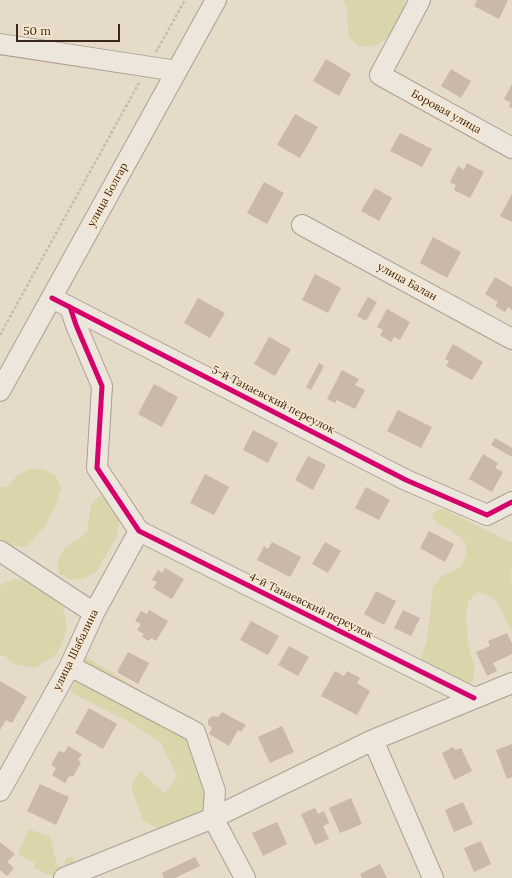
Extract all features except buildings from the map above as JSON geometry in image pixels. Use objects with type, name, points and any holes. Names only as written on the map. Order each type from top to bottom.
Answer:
[{"type":"street","name":"улица Болгар","points":[[0,390],[216,0]]},
{"type":"street","name":"Боровая улица","points":[[420,0],[380,75],[512,148]]},
{"type":"street","points":[[0,44],[177,71]]},
{"type":"street","name":"улица Балан","points":[[302,225],[512,339]]},
{"type":"street","name":"5-й Танаевский переулок","points":[[52,298],[406,480],[504,504]]},
{"type":"street","points":[[70,307],[102,386],[97,468],[139,531]]},
{"type":"street","name":"улица Шабалина","points":[[0,791],[70,666],[94,613],[139,531]]},
{"type":"street","name":"4-й Танаевский переулок","points":[[139,531],[474,698]]},
{"type":"street","points":[[0,551],[94,613]]},
{"type":"street","points":[[70,666],[195,732],[215,791],[213,818],[246,878]]},
{"type":"street","points":[[64,878],[213,818],[373,740],[512,683]]},
{"type":"street","points":[[373,740],[433,878]]},
{"type":"path","points":[[0,335],[185,0]]},
{"type":"shaded area","points":[[343,0],[406,0],[397,23],[387,37],[374,46],[360,46],[357,45],[348,35],[347,9]]},
{"type":"shaded area","points":[[29,469],[43,469],[55,475],[61,488],[57,502],[45,526],[26,547],[13,546],[0,540],[0,488],[8,486],[17,476]]},
{"type":"shaded area","points":[[100,495],[116,508],[119,521],[117,535],[97,571],[85,578],[71,580],[59,574],[58,560],[65,548],[87,532],[91,505]]},
{"type":"shaded area","points":[[443,509],[512,543],[512,569],[510,577],[512,585],[512,631],[500,607],[490,596],[478,592],[468,601],[466,615],[468,643],[475,669],[472,682],[466,686],[420,661],[427,641],[433,587],[442,576],[461,567],[466,555],[464,541],[436,522],[432,517],[436,510]]},
{"type":"shaded area","points":[[14,579],[32,580],[62,601],[67,627],[61,646],[55,656],[43,662],[36,668],[14,664],[5,656],[0,656],[0,585]]},
{"type":"shaded area","points":[[82,654],[157,701],[191,735],[210,820],[174,836],[143,821],[131,787],[140,771],[165,794],[177,776],[160,742],[127,721],[71,692]]},
{"type":"shaded area","points":[[29,829],[50,837],[57,865],[63,867],[67,857],[74,858],[75,869],[56,878],[34,868],[35,862],[29,861],[18,854]]},
{"type":"cycle path","points":[[52,298],[406,480],[487,515],[512,502]]},
{"type":"cycle path","points":[[70,307],[102,386],[97,468],[139,531],[474,698]]}]
